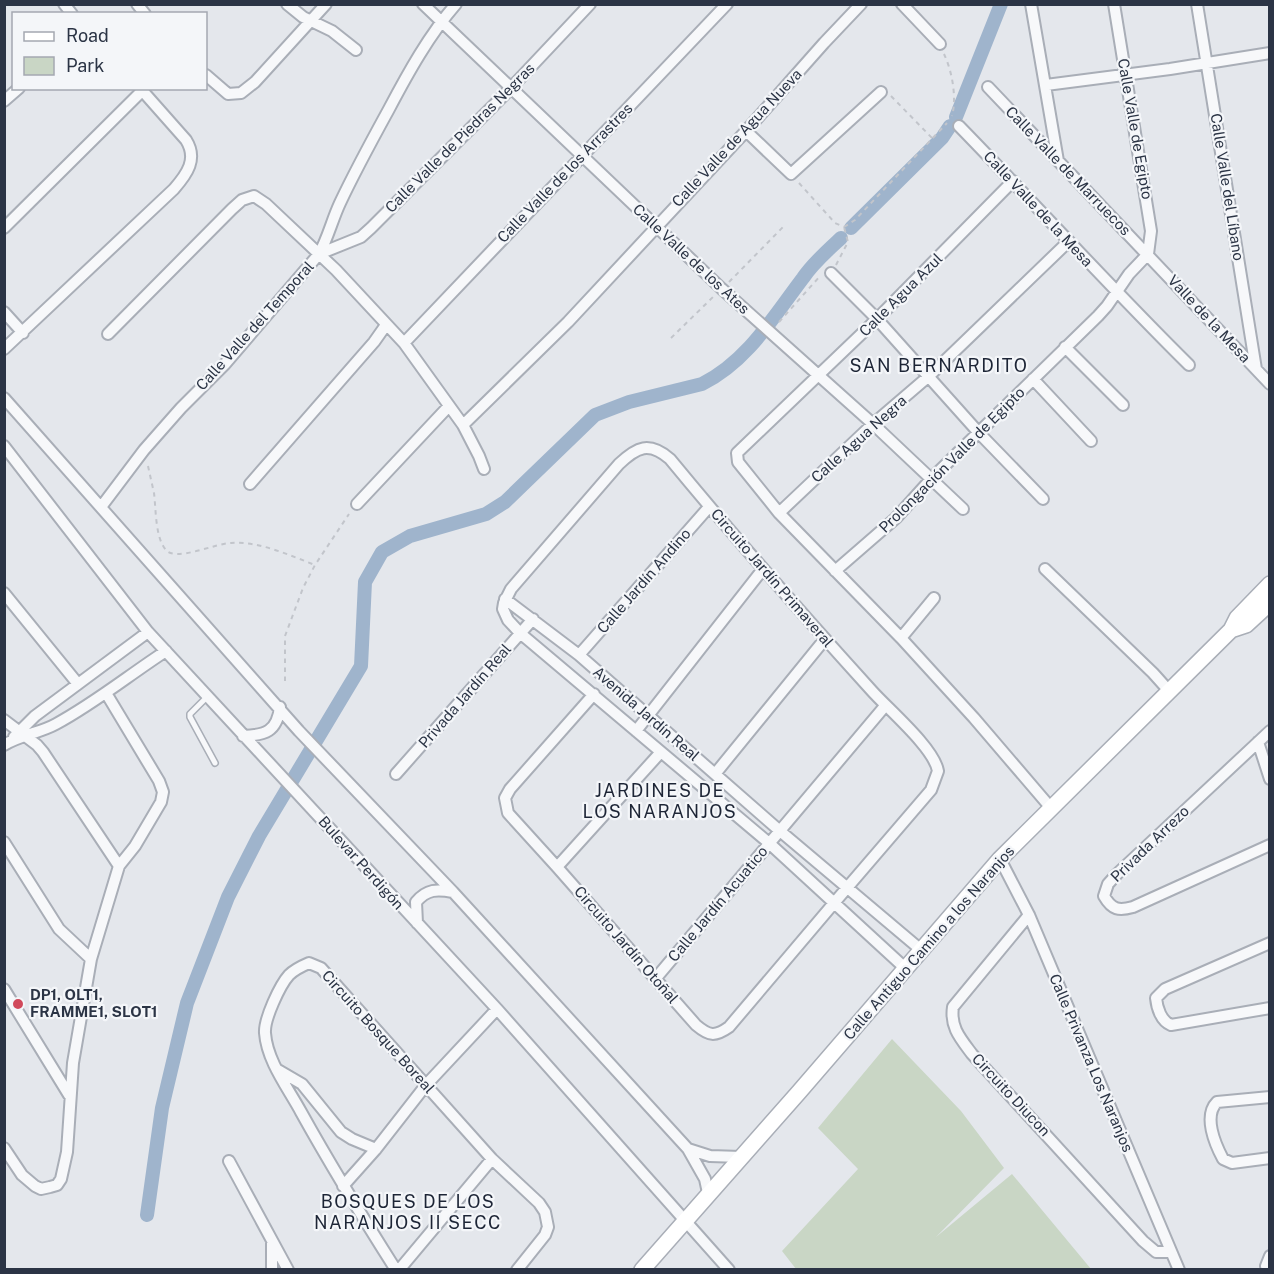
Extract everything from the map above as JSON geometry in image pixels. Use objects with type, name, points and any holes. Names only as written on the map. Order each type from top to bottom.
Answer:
[{"type":"street","points":[[288,4],[303,17],[332,32],[356,50]]},
{"type":"street","points":[[207,76],[228,94],[241,93],[255,82],[326,4]]},
{"type":"street","name":"Calle Valle de los Ates","points":[[423,4],[722,289],[819,374],[963,509]]},
{"type":"street","name":"Calle Valle del Temporal","points":[[100,507],[144,450],[181,408],[225,364],[319,254],[326,242],[334,216],[361,160],[402,84],[441,21],[456,4]]},
{"type":"street","name":"Calle Valle de Piedras Negras","points":[[319,254],[360,237],[371,228],[510,89],[590,4]]},
{"type":"street","name":"Calle Valle de los Arrastres","points":[[404,343],[727,4]]},
{"type":"street","name":"Calle Valle de Agua Nueva","points":[[463,426],[568,322],[861,4]]},
{"type":"street","points":[[902,4],[940,44]]},
{"type":"street","points":[[1031,4],[1059,162]]},
{"type":"street","name":"Calle Valle de Egipto","points":[[1114,4],[1151,231],[1148,254]]},
{"type":"street","name":"Calle Valle del Líbano","points":[[1197,4],[1256,369]]},
{"type":"street","points":[[1046,85],[1125,76],[1269,53]]},
{"type":"street","name":"Calle Valle de Marruecos","points":[[988,87],[1148,254]]},
{"type":"street","points":[[4,101],[16,90]]},
{"type":"street","points":[[4,228],[141,90],[191,148],[192,161],[186,175],[174,189],[4,349]]},
{"type":"street","points":[[746,131],[791,174],[881,92]]},
{"type":"street","name":"Calle Valle de la Mesa","points":[[959,126],[1117,293],[1189,365]]},
{"type":"street","name":"Calle Agua Azul","points":[[778,513],[738,462],[737,453],[877,319],[1013,181]]},
{"type":"street","points":[[108,334],[242,200],[254,196],[266,204],[319,254],[404,343],[463,426],[484,469]]},
{"type":"street","name":"Calle Agua Negra","points":[[778,513],[873,424],[929,376],[1069,241]]},
{"type":"street","name":"Valle de la Mesa","points":[[1148,254],[1269,384]]},
{"type":"street","name":"Prolongación Valle de Egipto","points":[[835,571],[896,518],[932,478],[1107,306],[1148,254]]},
{"type":"street","points":[[831,273],[877,319],[979,433],[1044,499]]},
{"type":"street","points":[[7,319],[23,333]]},
{"type":"street","points":[[250,484],[374,342],[386,325]]},
{"type":"street","points":[[1065,347],[1123,405]]},
{"type":"street","points":[[1033,379],[1091,441]]},
{"type":"street","points":[[4,398],[299,731],[453,892],[688,1149],[705,1179],[708,1193]]},
{"type":"street","points":[[357,504],[448,407]]},
{"type":"street","name":"Bulevar Perdigón","points":[[4,446],[148,632],[497,1009],[729,1269]]},
{"type":"street","name":"Circuito Jardín Primaveral","points":[[504,604],[511,589],[630,454],[642,448],[654,448],[670,459],[763,569],[933,756],[938,771],[931,790],[849,887]]},
{"type":"street","name":"Calle Jardín Andino","points":[[579,655],[709,507]]},
{"type":"street","points":[[778,513],[901,638],[974,718],[1051,808]]},
{"type":"street","points":[[636,731],[763,569]]},
{"type":"street","points":[[1045,569],[1154,673],[1170,692]]},
{"type":"street","name":"Calle Antiguo Camino a los Naranjos","points":[[642,1269],[1000,859],[1231,630],[1237,618],[1269,584]]},
{"type":"street","points":[[4,593],[78,684]]},
{"type":"street","points":[[901,638],[934,598]]},
{"type":"street","name":"Calle Antiguo Camino a los Naranjos","points":[[1231,630],[1246,625],[1269,603]]},
{"type":"street","name":"Avenida Jardín Real","points":[[504,604],[533,619],[579,655],[780,831],[920,949]]},
{"type":"street","name":"Avenida Jardín Real","points":[[504,604],[508,620],[520,633],[769,843],[905,968]]},
{"type":"street","name":"Privada Jardín Real","points":[[396,774],[533,619]]},
{"type":"street","points":[[15,738],[35,716],[148,632]]},
{"type":"street","points":[[715,774],[825,639]]},
{"type":"street","points":[[15,738],[56,724],[106,693],[166,651]]},
{"type":"street","points":[[4,1148],[29,1182],[42,1189],[57,1185],[61,1179],[67,1152],[69,1095],[91,959],[119,866],[135,846],[156,812],[163,792],[159,781],[106,693]]},
{"type":"street","name":"Circuito Jardín Otoñal","points":[[594,694],[510,789],[505,798],[508,813],[696,1025],[710,1035],[719,1034],[729,1027],[849,887]]},
{"type":"street","name":"Calle Jardín Acuatico","points":[[656,978],[885,705]]},
{"type":"street","points":[[243,736],[266,734],[279,717],[280,707]]},
{"type":"street","points":[[4,720],[15,738],[43,752],[119,866]]},
{"type":"street","name":"Privada Arrezo","points":[[1269,731],[1117,874],[1108,884],[1104,896],[1112,907],[1118,910],[1133,907],[1269,845]]},
{"type":"street","points":[[1258,742],[1269,779]]},
{"type":"street","points":[[557,867],[660,753]]},
{"type":"street","points":[[4,842],[59,929],[91,959]]},
{"type":"street","name":"Calle Privanza Los Naranjos","points":[[1000,859],[1029,915],[1179,1269]]},
{"type":"street","points":[[417,924],[416,902],[422,895],[436,889],[453,892]]},
{"type":"street","name":"Circuito Diucon","points":[[1029,915],[953,1007],[951,1018],[954,1028],[972,1054],[1143,1241],[1156,1252],[1171,1252]]},
{"type":"street","points":[[1269,943],[1165,989],[1156,998],[1163,1018],[1171,1025],[1269,1008]]},
{"type":"street","name":"Circuito Bosque Boreal","points":[[397,1269],[343,1186],[278,1070],[267,1044],[265,1034],[267,1021],[283,983],[291,973],[309,963],[321,968],[492,1159],[539,1203],[548,1221],[545,1235],[517,1269]]},
{"type":"street","points":[[4,989],[69,1095]]},
{"type":"street","points":[[343,1186],[376,1149],[426,1085],[497,1009]]},
{"type":"street","points":[[278,1070],[302,1084],[341,1132],[376,1149]]},
{"type":"street","points":[[1269,1097],[1217,1102],[1210,1114],[1222,1160],[1233,1163],[1269,1158]]},
{"type":"street","points":[[688,1149],[710,1156],[741,1157]]},
{"type":"street","points":[[397,1269],[492,1159]]},
{"type":"street","points":[[229,1161],[288,1269]]},
{"type":"street","points":[[272,1243],[272,1269]]},
{"type":"street","points":[[1267,1269],[1269,1256]]},
{"type":"lane","points":[[208,696],[190,714],[190,717],[215,764]]},
{"type":"path","points":[[791,174],[835,223],[844,226],[855,220],[952,117],[954,108],[951,73],[940,44]]},
{"type":"path","points":[[881,92],[891,95],[933,139]]},
{"type":"path","points":[[771,332],[818,277],[831,273],[848,242],[844,226]]},
{"type":"path","points":[[144,450],[154,492],[157,525],[164,549],[170,554],[178,556],[232,542],[260,546],[315,565]]},
{"type":"path","points":[[285,681],[285,636],[303,588],[315,565],[357,504]]},
{"type":"green space","points":[[892,1039],[961,1111],[1004,1168],[936,1237],[1012,1174],[1091,1269],[796,1269],[782,1251],[858,1169],[818,1128]]},
{"type":"waterway","points":[[956,117],[1001,4]]},
{"type":"waterway","points":[[851,228],[942,138],[950,126]]},
{"type":"waterway","points":[[147,1215],[162,1108],[187,1003],[228,897],[259,836],[361,666],[365,582],[382,552],[410,536],[486,514],[505,502],[595,415],[629,402],[702,384],[718,375],[746,351],[811,267],[841,238]]},
{"type":"place","name":"DP1, OLT1, FRAMME1, SLOT1","points":[[18,1004]]},
{"type":"district","name":"SAN BERNARDITO","points":[[939,366]]},
{"type":"district","name":"JARDINES DE LOS NARANJOS","points":[[660,801]]},
{"type":"district","name":"BOSQUES DE LOS NARANJOS II SECC","points":[[408,1212]]}]
